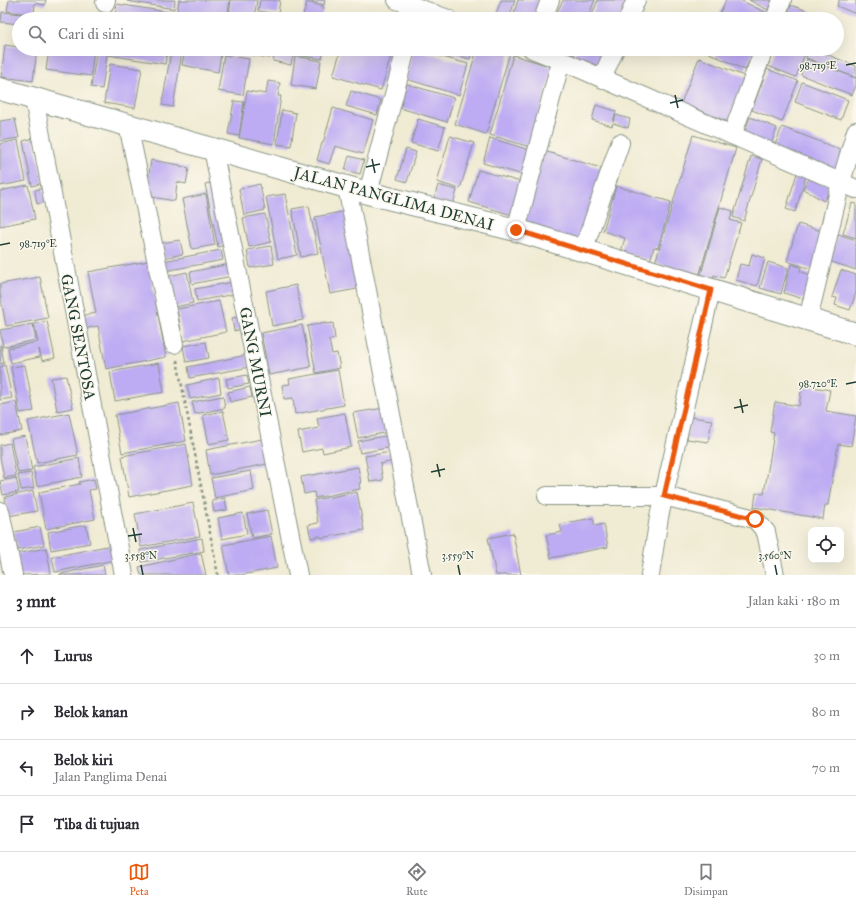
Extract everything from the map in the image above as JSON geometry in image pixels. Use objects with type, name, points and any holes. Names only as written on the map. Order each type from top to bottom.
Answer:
[{"type":"main road","name":"JALAN PANGLIMA DENAI","points":[[0,89],[368,193],[516,230],[856,334]]},
{"type":"street","points":[[397,0],[417,9]]},
{"type":"street","points":[[546,12],[550,0]]},
{"type":"street","points":[[631,12],[636,0]]},
{"type":"street","points":[[778,12],[782,0]]},
{"type":"street","points":[[368,193],[404,56]]},
{"type":"street","points":[[550,56],[848,186]]},
{"type":"street","points":[[602,78],[612,56]]},
{"type":"street","points":[[732,135],[761,56]]},
{"type":"street","points":[[516,230],[558,72]]},
{"type":"street","name":"GANG SENTOSA","points":[[34,99],[124,575]]},
{"type":"street","points":[[128,125],[174,344]]},
{"type":"street","points":[[808,319],[848,186],[856,131]]},
{"type":"street","points":[[583,251],[620,142]]},
{"type":"street","name":"GANG MURNI","points":[[213,149],[298,575]]},
{"type":"street","points":[[347,187],[422,575]]},
{"type":"street","points":[[650,575],[659,517],[711,290]]},
{"type":"street","points":[[547,496],[664,496],[755,519],[766,532],[775,575]]},
{"type":"street","points":[[0,511],[13,575]]},
{"type":"path","points":[[174,344],[218,575]]},
{"type":"building","points":[[9,0],[46,0],[45,5],[35,3],[34,12],[7,11]]},
{"type":"building","points":[[127,0],[175,0],[174,9]]},
{"type":"building","points":[[179,0],[230,0],[228,12],[177,12]]},
{"type":"building","points":[[231,0],[257,0],[255,12],[230,12]]},
{"type":"building","points":[[260,0],[280,0],[278,12],[258,11]]},
{"type":"building","points":[[307,0],[325,0],[324,5]]},
{"type":"building","points":[[501,0],[515,0],[511,12],[497,12]]},
{"type":"building","points":[[518,0],[543,0],[539,12],[514,12]]},
{"type":"building","points":[[563,0],[595,0],[590,12],[557,12]]},
{"type":"building","points":[[598,0],[630,0],[625,12],[593,12]]},
{"type":"building","points":[[726,0],[740,0],[765,12],[720,12]]},
{"type":"building","points":[[749,0],[772,0],[768,10]]},
{"type":"building","points":[[839,0],[856,0],[856,14],[837,6]]},
{"type":"building","points":[[307,2],[324,7],[322,12],[304,12]]},
{"type":"building","points":[[117,4],[168,12],[115,12]]},
{"type":"building","points":[[791,5],[811,12],[788,12]]},
{"type":"building","points":[[2,12],[12,13],[12,23],[1,22]]},
{"type":"building","points":[[5,45],[12,46],[12,56],[36,56],[33,81],[1,77]]},
{"type":"building","points":[[48,56],[93,56],[91,76],[46,70]]},
{"type":"building","points":[[96,56],[107,56],[102,89],[91,87]]},
{"type":"building","points":[[114,56],[167,56],[165,64]]},
{"type":"building","points":[[170,56],[181,56],[173,107],[162,105]]},
{"type":"building","points":[[184,56],[221,56],[218,72],[182,65]]},
{"type":"building","points":[[224,56],[249,59],[243,95],[218,91]]},
{"type":"building","points":[[258,56],[270,56],[270,58]]},
{"type":"building","points":[[274,56],[293,56],[291,65],[273,61]]},
{"type":"building","points":[[295,56],[321,61],[316,89],[291,85]]},
{"type":"building","points":[[303,56],[323,56],[322,59]]},
{"type":"building","points":[[339,56],[391,56],[381,90],[333,76]]},
{"type":"building","points":[[412,56],[439,56],[468,64],[459,95],[406,79]]},
{"type":"building","points":[[460,56],[471,56],[470,59]]},
{"type":"building","points":[[475,56],[509,56],[486,134],[455,124]]},
{"type":"building","points":[[513,56],[553,67],[530,147],[490,135]]},
{"type":"building","points":[[574,56],[606,56],[598,73],[571,61]]},
{"type":"building","points":[[716,56],[752,56],[745,70]]},
{"type":"building","points":[[772,56],[804,56],[796,77],[768,66]]},
{"type":"building","points":[[807,56],[831,56],[856,66],[856,78],[806,58]]},
{"type":"building","points":[[699,58],[749,78],[731,123],[681,103]]},
{"type":"building","points":[[807,59],[856,78],[856,86],[852,95],[801,75]]},
{"type":"building","points":[[110,64],[142,69],[135,108],[104,103]]},
{"type":"building","points":[[767,69],[798,81],[782,122],[752,110]]},
{"type":"building","points":[[268,81],[280,83],[278,96],[281,96],[274,144],[239,138],[247,91],[266,94]]},
{"type":"building","points":[[802,82],[848,100],[841,120],[795,102]]},
{"type":"building","points":[[407,84],[454,98],[447,122],[400,108]]},
{"type":"building","points":[[351,91],[381,100],[377,115],[346,106]]},
{"type":"building","points":[[234,101],[244,102],[239,136],[228,134]]},
{"type":"building","points":[[596,105],[616,111],[613,122],[616,115],[630,119],[628,128],[613,123],[612,126],[592,120]]},
{"type":"building","points":[[333,108],[373,120],[363,154],[335,146],[329,164],[317,160]]},
{"type":"building","points":[[282,110],[296,113],[291,146],[277,144]]},
{"type":"building","points":[[750,117],[777,128],[770,147],[743,137]]},
{"type":"building","points":[[15,119],[19,138],[0,141],[0,121]]},
{"type":"building","points":[[418,119],[445,127],[438,151],[411,143]]},
{"type":"building","points":[[782,127],[847,152],[838,175],[773,150]]},
{"type":"building","points":[[693,135],[736,148],[699,276],[655,263]]},
{"type":"building","points":[[450,136],[474,143],[460,189],[437,182]]},
{"type":"building","points":[[34,138],[43,183],[32,186],[23,141]]},
{"type":"building","points":[[490,138],[530,150],[523,175],[483,163]]},
{"type":"building","points":[[18,140],[26,181],[0,186],[0,144]]},
{"type":"building","points":[[406,149],[416,152],[407,182],[397,179]]},
{"type":"building","points":[[544,151],[601,168],[580,242],[522,225]]},
{"type":"building","points":[[349,156],[364,160],[360,174],[345,170]]},
{"type":"building","points":[[751,156],[762,159],[744,221],[733,217]]},
{"type":"building","points":[[151,160],[189,168],[186,184],[177,182],[175,201],[146,196]]},
{"type":"building","points":[[478,170],[521,182],[512,215],[469,202]]},
{"type":"building","points":[[798,170],[807,173],[795,212],[786,209]]},
{"type":"building","points":[[811,175],[832,187],[824,201],[803,189]]},
{"type":"building","points":[[219,181],[232,244],[218,247],[205,184]]},
{"type":"building","points":[[260,184],[265,210],[244,215],[239,189]]},
{"type":"building","points":[[28,185],[35,219],[0,226],[0,191]]},
{"type":"building","points":[[438,185],[457,190],[452,208],[433,202]]},
{"type":"building","points":[[616,186],[671,202],[658,248],[654,247],[650,261],[621,252],[625,238],[603,231]]},
{"type":"building","points":[[43,188],[45,202],[37,204],[35,190]]},
{"type":"building","points":[[206,194],[215,245],[192,249],[182,199]]},
{"type":"building","points":[[285,194],[297,255],[278,259],[266,197]]},
{"type":"building","points":[[852,203],[856,204],[856,238],[843,234]]},
{"type":"building","points":[[309,206],[318,253],[301,257],[292,209]]},
{"type":"building","points":[[720,207],[733,211],[730,220],[741,223],[724,278],[714,275],[712,284],[699,281]]},
{"type":"building","points":[[347,211],[362,288],[330,294],[315,217]]},
{"type":"building","points":[[265,214],[271,242],[249,247],[243,218]]},
{"type":"building","points":[[798,224],[825,232],[814,270],[787,261]]},
{"type":"building","points":[[838,234],[856,240],[856,270],[829,261]]},
{"type":"building","points":[[180,240],[183,254],[164,258],[161,243]]},
{"type":"building","points":[[271,246],[274,264],[250,268],[247,250]]},
{"type":"building","points":[[221,250],[223,260],[165,271],[163,261]]},
{"type":"building","points":[[752,254],[765,258],[757,286],[736,280],[740,264],[749,266]]},
{"type":"building","points":[[148,261],[166,357],[106,369],[98,326],[84,329],[81,316],[96,313],[88,272]]},
{"type":"building","points":[[768,262],[788,268],[781,294],[760,288]]},
{"type":"building","points":[[230,264],[232,276],[192,284],[190,272]]},
{"type":"building","points":[[791,264],[801,267],[800,271],[813,276],[806,300],[784,293]]},
{"type":"building","points":[[841,270],[856,275],[856,293],[850,310],[835,305],[837,298],[832,297]]},
{"type":"building","points":[[187,272],[193,303],[171,308],[165,277]]},
{"type":"building","points":[[40,277],[48,318],[6,326],[0,294],[0,284]]},
{"type":"building","points":[[233,282],[235,294],[197,301],[195,289]]},
{"type":"building","points":[[296,285],[303,320],[272,326],[266,291]]},
{"type":"building","points":[[219,301],[226,332],[183,341],[177,309]]},
{"type":"building","points":[[245,316],[247,328],[234,331],[232,318]]},
{"type":"building","points":[[47,321],[55,358],[42,361],[39,349],[40,357],[11,363],[8,348],[38,342],[34,324]]},
{"type":"building","points":[[333,323],[335,339],[329,340],[332,354],[337,353],[340,368],[316,373],[307,326]]},
{"type":"building","points":[[33,324],[36,340],[3,347],[0,330]]},
{"type":"building","points":[[302,325],[311,367],[269,375],[261,333]]},
{"type":"building","points":[[206,342],[209,358],[186,362],[183,346]]},
{"type":"building","points":[[0,345],[4,363],[0,364]]},
{"type":"building","points":[[247,355],[250,367],[190,378],[188,367]]},
{"type":"building","points":[[159,363],[164,392],[115,401],[110,372]]},
{"type":"building","points":[[5,365],[12,398],[0,400],[0,367]]},
{"type":"building","points":[[25,365],[34,411],[20,413],[11,367]]},
{"type":"building","points":[[338,370],[344,405],[295,414],[293,398],[284,399],[282,385],[290,384],[289,379]]},
{"type":"building","points":[[247,375],[249,384],[228,388],[226,379]]},
{"type":"building","points":[[66,376],[73,408],[57,411],[51,378]]},
{"type":"building","points":[[219,378],[221,393],[190,399],[187,385]]},
{"type":"building","points":[[802,385],[830,390],[826,411],[856,416],[851,446],[838,444],[828,505],[825,505],[823,519],[754,507],[756,493],[764,494],[774,433],[770,432],[775,402],[799,406]]},
{"type":"building","points":[[250,387],[252,397],[230,402],[228,392]]},
{"type":"building","points":[[223,396],[225,408],[195,414],[192,402]]},
{"type":"building","points":[[16,402],[22,431],[0,435],[0,405]]},
{"type":"building","points":[[179,403],[186,441],[122,453],[115,415]]},
{"type":"building","points":[[384,408],[389,432],[358,438],[353,413]]},
{"type":"building","points":[[223,411],[229,440],[209,444],[203,415]]},
{"type":"building","points":[[69,413],[78,455],[37,463],[28,421]]},
{"type":"building","points":[[345,413],[351,447],[323,453],[322,448],[302,452],[298,432],[319,428],[317,418]]},
{"type":"building","points":[[691,417],[712,420],[708,442],[687,439]]},
{"type":"building","points":[[390,435],[392,447],[360,453],[358,441]]},
{"type":"building","points":[[25,436],[32,471],[18,473],[11,439]]},
{"type":"building","points":[[262,439],[267,464],[210,475],[206,450]]},
{"type":"building","points":[[10,443],[16,476],[4,478],[0,457],[0,445]]},
{"type":"building","points":[[186,444],[193,485],[129,497],[122,456]]},
{"type":"building","points":[[392,452],[394,461],[380,464],[383,480],[370,482],[365,456]]},
{"type":"building","points":[[79,458],[82,477],[37,486],[33,467]]},
{"type":"building","points":[[358,467],[361,483],[359,483],[360,489],[315,498],[314,492],[304,494],[301,477]]},
{"type":"building","points":[[251,471],[254,490],[215,498],[211,478]]},
{"type":"building","points":[[31,473],[34,488],[21,490],[18,475]]},
{"type":"building","points":[[16,478],[19,492],[3,495],[0,481]]},
{"type":"building","points":[[94,479],[96,489],[89,490],[95,519],[46,529],[39,492],[80,484],[79,482]]},
{"type":"building","points":[[33,491],[37,511],[8,516],[5,497]]},
{"type":"building","points":[[357,492],[364,530],[321,538],[320,536],[311,538],[308,525],[318,523],[314,500]]},
{"type":"building","points":[[225,498],[227,510],[214,512],[212,501]]},
{"type":"building","points":[[193,503],[200,536],[141,547],[135,514]]},
{"type":"building","points":[[267,510],[272,534],[252,538],[247,514]]},
{"type":"building","points":[[243,513],[247,534],[222,539],[218,518]]},
{"type":"building","points":[[593,518],[595,526],[604,524],[608,547],[551,558],[546,535],[562,532],[560,524]]},
{"type":"building","points":[[86,525],[90,543],[51,550],[48,532]]},
{"type":"building","points":[[40,527],[44,545],[18,550],[14,532]]},
{"type":"building","points":[[513,533],[521,575],[496,575],[488,538]]},
{"type":"building","points":[[271,536],[277,568],[241,575],[229,575],[223,545]]},
{"type":"building","points":[[202,538],[204,551],[142,562],[140,550]]},
{"type":"building","points":[[112,545],[115,560],[55,572],[52,557]]},
{"type":"building","points":[[46,548],[51,574],[18,575],[15,554]]},
{"type":"building","points":[[201,553],[206,575],[141,575],[139,567]]},
{"type":"building","points":[[103,565],[105,575],[60,575],[60,574]]},
{"type":"route","points":[[516,230],[711,290],[664,496],[755,519]]}]
